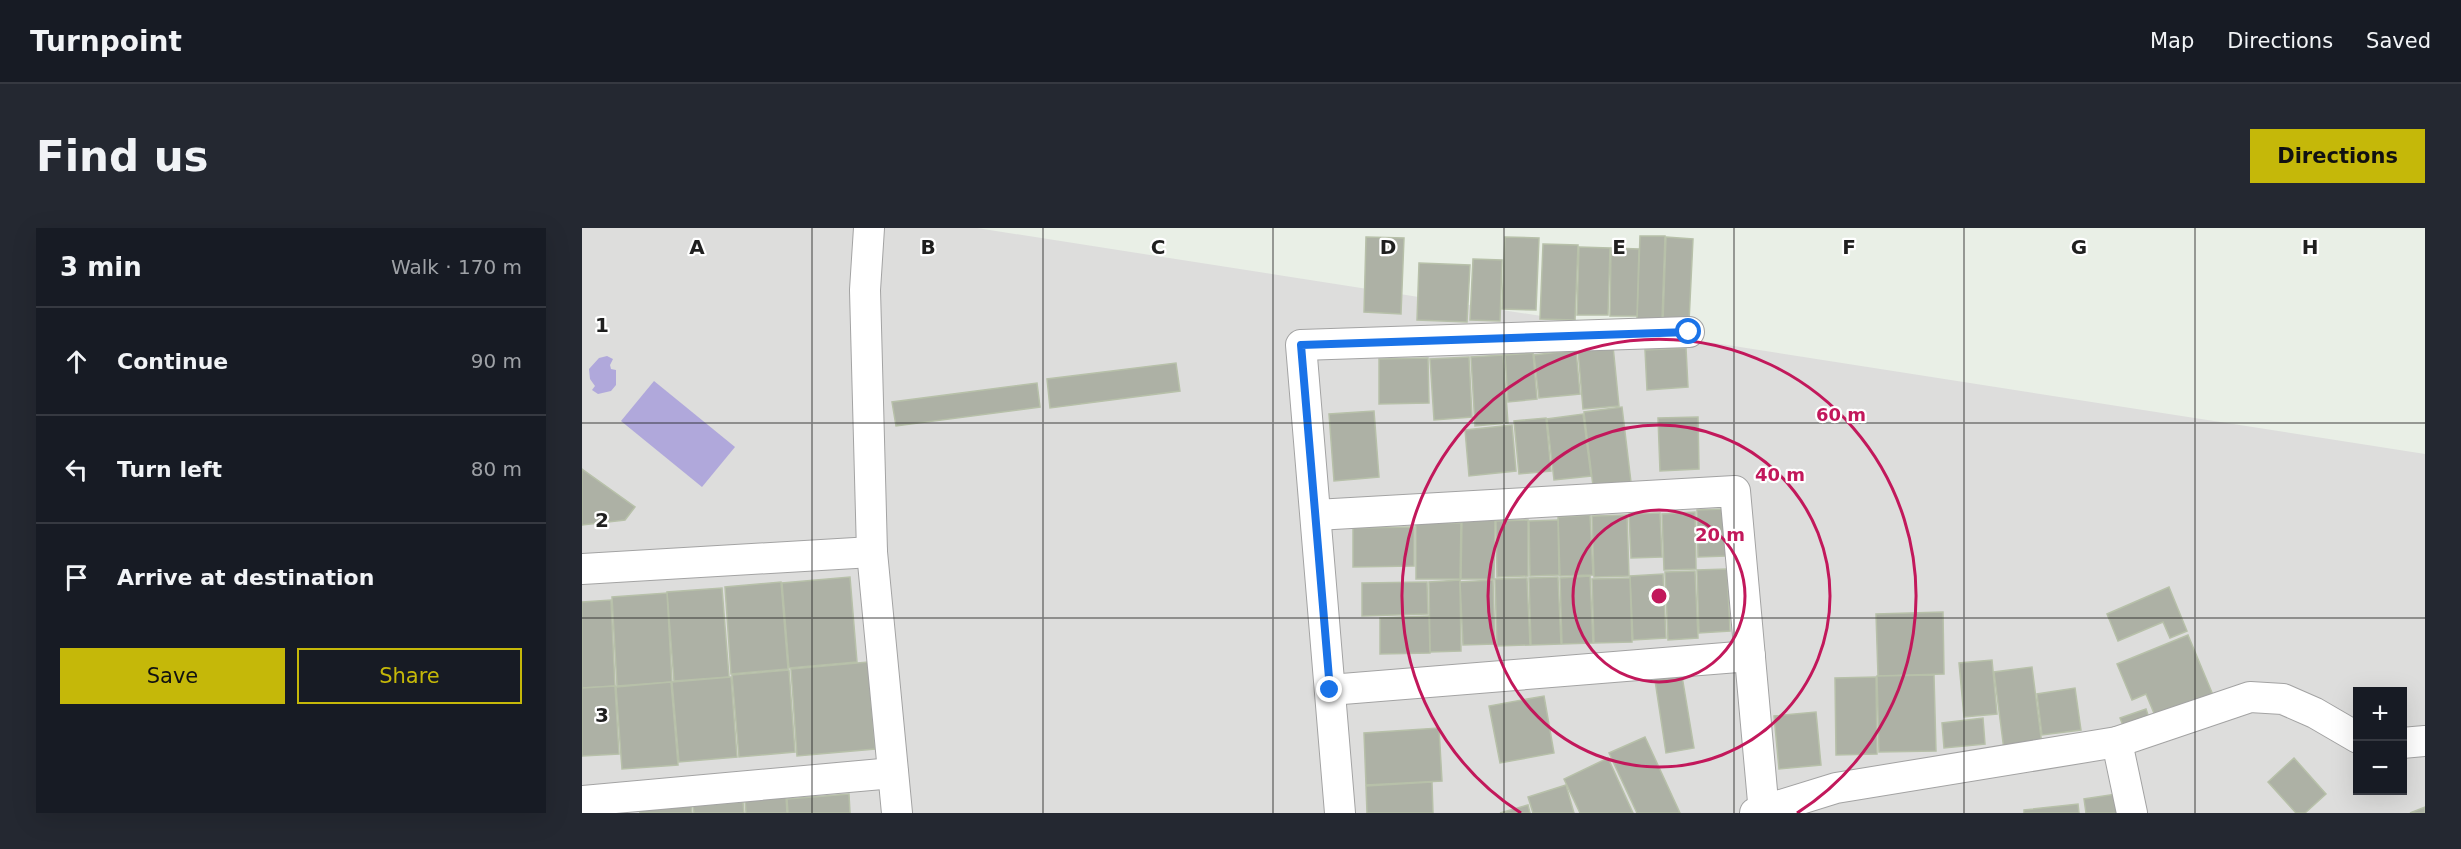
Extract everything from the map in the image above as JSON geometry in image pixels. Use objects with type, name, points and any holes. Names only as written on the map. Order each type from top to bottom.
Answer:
[{"type":"street","points":[[869,228],[865,290],[872,552],[897,813]]},
{"type":"street","points":[[1340,813],[1301,345],[1689,332]]},
{"type":"street","points":[[1316,515],[1735,491],[1761,812],[1836,788],[2117,742],[2250,697],[2283,699],[2315,713],[2353,735]]},
{"type":"street","points":[[582,569],[872,552]]},
{"type":"street","points":[[1330,690],[1750,656]]},
{"type":"street","points":[[2407,743],[2425,741]]},
{"type":"street","points":[[2117,742],[2132,813]]},
{"type":"street","points":[[582,801],[893,773]]},
{"type":"shaded area","points":[[582,228],[977,228],[2425,454],[2425,813],[582,813]]},
{"type":"shaded area","points":[[607,356],[613,359],[610,365],[611,369],[616,370],[616,385],[611,391],[598,394],[592,390],[595,386],[590,379],[589,369],[599,358]]},
{"type":"shaded area","points":[[654,381],[735,447],[702,487],[621,421]]},
{"type":"building","points":[[1640,236],[1665,236],[1662,320],[1637,320]]},
{"type":"building","points":[[1366,237],[1404,238],[1401,314],[1364,312]]},
{"type":"building","points":[[1505,237],[1539,238],[1536,310],[1502,309]]},
{"type":"building","points":[[1666,237],[1693,239],[1689,322],[1663,321]]},
{"type":"building","points":[[1543,244],[1578,245],[1575,320],[1540,319]]},
{"type":"building","points":[[1579,247],[1610,248],[1608,315],[1577,315]]},
{"type":"building","points":[[1611,248],[1639,249],[1637,316],[1610,316]]},
{"type":"building","points":[[1473,259],[1502,260],[1500,321],[1470,320]]},
{"type":"building","points":[[1419,263],[1470,265],[1467,322],[1417,320]]},
{"type":"building","points":[[1613,346],[1619,406],[1583,409],[1578,349]]},
{"type":"building","points":[[1686,348],[1688,387],[1647,390],[1645,350]]},
{"type":"building","points":[[1576,350],[1580,394],[1539,398],[1534,355]]},
{"type":"building","points":[[1533,353],[1537,399],[1508,402],[1505,355]]},
{"type":"building","points":[[1503,355],[1508,423],[1475,426],[1471,357]]},
{"type":"building","points":[[1469,357],[1472,417],[1434,420],[1430,359]]},
{"type":"building","points":[[1428,358],[1429,403],[1379,404],[1379,359]]},
{"type":"building","points":[[1176,363],[1180,391],[1050,408],[1047,379]]},
{"type":"building","points":[[1037,383],[1040,407],[896,426],[892,402]]},
{"type":"building","points":[[1622,407],[1631,482],[1593,486],[1584,412]]},
{"type":"building","points":[[1374,411],[1379,477],[1334,481],[1329,414]]},
{"type":"building","points":[[1583,414],[1591,476],[1554,480],[1547,419]]},
{"type":"building","points":[[1698,417],[1699,469],[1660,471],[1658,418]]},
{"type":"building","points":[[1546,418],[1551,471],[1519,474],[1514,421]]},
{"type":"building","points":[[1512,425],[1516,471],[1469,476],[1465,430]]},
{"type":"building","points":[[582,469],[635,507],[625,520],[582,525]]},
{"type":"building","points":[[1724,509],[1726,556],[1698,557],[1697,510]]},
{"type":"building","points":[[1695,512],[1696,569],[1664,570],[1662,514]]},
{"type":"building","points":[[1660,513],[1662,557],[1631,558],[1629,514]]},
{"type":"building","points":[[1590,515],[1593,575],[1560,576],[1558,517]]},
{"type":"building","points":[[1627,515],[1629,576],[1594,577],[1592,516]]},
{"type":"building","points":[[1462,520],[1495,520],[1494,579],[1461,579]]},
{"type":"building","points":[[1528,520],[1528,576],[1497,577],[1496,521]]},
{"type":"building","points":[[1558,520],[1559,575],[1530,576],[1529,521]]},
{"type":"building","points":[[1416,522],[1461,523],[1460,579],[1416,579]]},
{"type":"building","points":[[1414,527],[1414,566],[1353,567],[1353,528]]},
{"type":"building","points":[[1727,569],[1730,631],[1699,633],[1697,570]]},
{"type":"building","points":[[1695,571],[1698,638],[1668,640],[1665,572]]},
{"type":"building","points":[[1663,574],[1666,638],[1633,640],[1630,576]]},
{"type":"building","points":[[1590,576],[1593,643],[1562,644],[1560,578]]},
{"type":"building","points":[[850,577],[857,662],[789,668],[782,583]]},
{"type":"building","points":[[1558,577],[1561,644],[1531,645],[1529,578]]},
{"type":"building","points":[[1527,578],[1530,645],[1497,646],[1495,579]]},
{"type":"building","points":[[1630,578],[1632,642],[1594,643],[1592,579]]},
{"type":"building","points":[[1460,580],[1461,651],[1430,652],[1429,582]]},
{"type":"building","points":[[1493,580],[1495,644],[1463,645],[1460,582]]},
{"type":"building","points":[[781,582],[788,669],[731,674],[725,587]]},
{"type":"building","points":[[1427,582],[1428,614],[1362,616],[1362,583]]},
{"type":"building","points":[[2169,587],[2187,631],[2170,638],[2163,622],[2118,641],[2107,614]]},
{"type":"building","points":[[722,588],[729,677],[674,681],[667,592]]},
{"type":"building","points":[[667,593],[672,682],[617,686],[612,597]]},
{"type":"building","points":[[611,600],[615,686],[582,688],[582,602]]},
{"type":"building","points":[[1943,612],[1944,674],[1878,676],[1876,614]]},
{"type":"building","points":[[1429,616],[1430,653],[1380,654],[1380,618]]},
{"type":"building","points":[[2188,635],[2213,695],[2156,718],[2146,694],[2132,700],[2117,664]]},
{"type":"building","points":[[1992,660],[1997,714],[1964,717],[1959,663]]},
{"type":"building","points":[[868,662],[875,749],[797,756],[791,669]]},
{"type":"building","points":[[2032,667],[2042,745],[2004,750],[1994,672]]},
{"type":"building","points":[[789,670],[795,752],[739,757],[732,675]]},
{"type":"building","points":[[1681,670],[1694,748],[1666,753],[1654,674]]},
{"type":"building","points":[[1934,675],[1936,751],[1879,752],[1877,676]]},
{"type":"building","points":[[731,677],[737,757],[679,762],[672,682]]},
{"type":"building","points":[[1876,677],[1877,754],[1836,755],[1835,678]]},
{"type":"building","points":[[671,682],[678,765],[622,769],[616,687]]},
{"type":"building","points":[[615,686],[619,754],[582,756],[582,688]]},
{"type":"building","points":[[2075,688],[2081,730],[2042,735],[2037,694]]},
{"type":"building","points":[[1544,696],[1554,753],[1500,763],[1489,706]]},
{"type":"building","points":[[2146,709],[2151,724],[2126,733],[2120,718]]},
{"type":"building","points":[[1816,712],[1821,765],[1779,769],[1774,716]]},
{"type":"building","points":[[1983,718],[1985,744],[1944,748],[1942,723]]},
{"type":"building","points":[[1439,728],[1442,781],[1366,785],[1364,733]]},
{"type":"building","points":[[1645,737],[1680,813],[1637,813],[1609,753]]},
{"type":"building","points":[[1608,758],[1633,813],[1580,813],[1564,779]]},
{"type":"building","points":[[2294,758],[2326,794],[2305,813],[2296,813],[2268,782]]},
{"type":"building","points":[[1432,782],[1433,813],[1367,813],[1366,786]]},
{"type":"building","points":[[1566,785],[1574,813],[1533,813],[1528,797]]},
{"type":"building","points":[[849,794],[850,813],[788,813],[787,799]]},
{"type":"building","points":[[2116,794],[2119,813],[2086,813],[2084,799]]},
{"type":"building","points":[[786,797],[787,813],[746,813],[745,800]]},
{"type":"building","points":[[743,802],[744,813],[694,813],[693,806]]},
{"type":"building","points":[[2078,804],[2079,813],[2024,813],[2024,810]]},
{"type":"building","points":[[691,805],[692,813],[640,813],[639,809]]},
{"type":"building","points":[[1528,805],[1530,813],[1500,813]]},
{"type":"building","points":[[2425,807],[2425,813],[2410,813]]},
{"type":"route","points":[[1330,690],[1301,345],[1689,332]]}]
